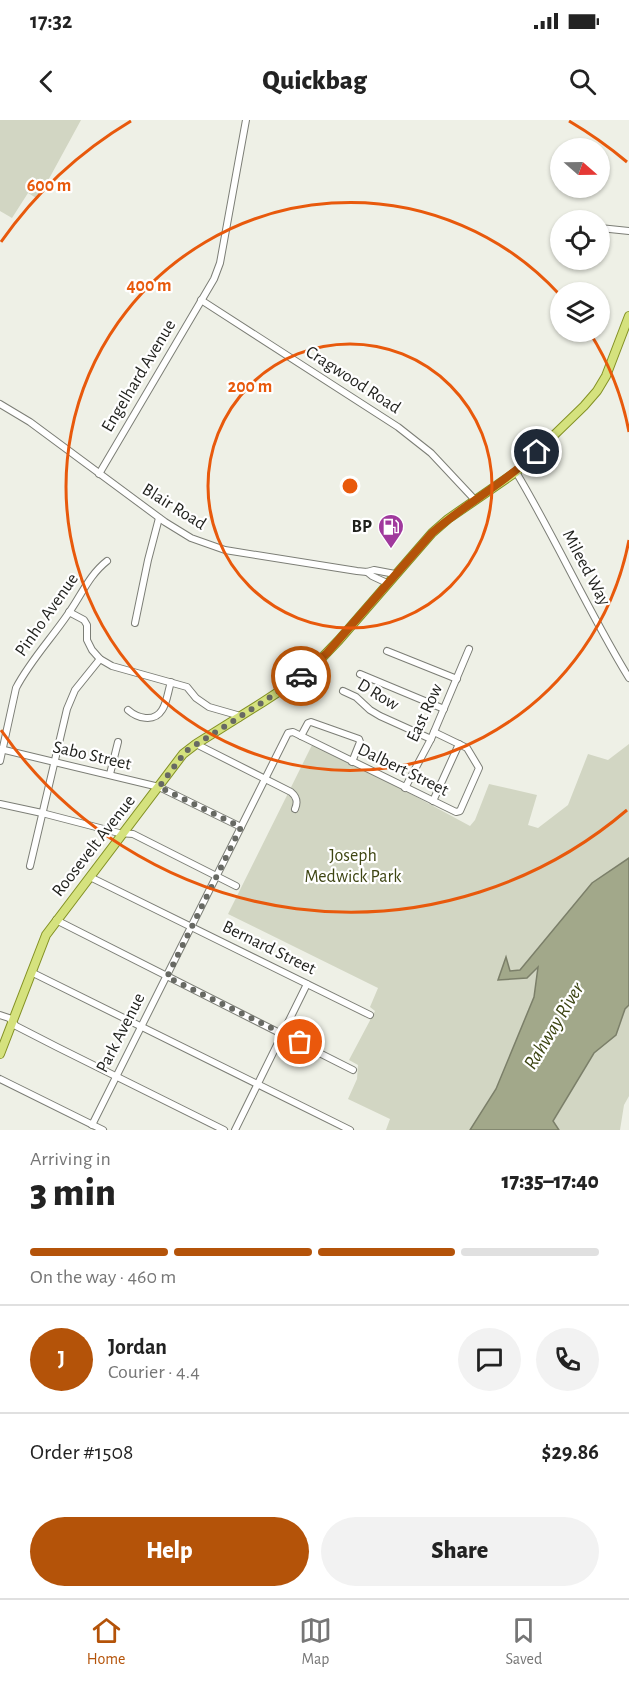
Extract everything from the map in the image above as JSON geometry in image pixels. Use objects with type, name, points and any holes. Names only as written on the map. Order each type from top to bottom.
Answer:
[{"type":"main road","name":"Roosevelt Avenue","points":[[0,1054],[44,940],[56,920],[183,754],[292,683],[316,664],[432,533],[516,472],[584,406],[597,391],[608,370],[629,316]]},
{"type":"street","name":"Engelhard Avenue","points":[[99,474],[214,279],[220,263],[246,120]]},
{"type":"street","points":[[610,229],[629,231]]},
{"type":"street","name":"Cragwood Road","points":[[201,300],[399,427],[431,453],[476,500]]},
{"type":"street","name":"Blair Road","points":[[0,404],[30,422],[159,518],[190,537],[225,550],[367,572],[374,570],[395,574]]},
{"type":"street","name":"Mileed Way","points":[[516,472],[629,678]]},
{"type":"street","points":[[135,623],[159,518]]},
{"type":"street","name":"Pinho Avenue","points":[[0,761],[16,688],[96,569],[107,561]]},
{"type":"street","points":[[367,572],[387,583]]},
{"type":"street","points":[[69,612],[84,620],[87,625],[89,645],[100,659],[118,668],[187,687],[209,708],[230,712],[239,718]]},
{"type":"street","name":"East Row","points":[[405,788],[433,736],[469,649]]},
{"type":"street","points":[[387,651],[457,679]]},
{"type":"street","points":[[30,866],[67,709],[75,690],[100,659]]},
{"type":"street","points":[[360,674],[444,710]]},
{"type":"street","points":[[128,710],[143,718],[156,716],[163,708],[171,682]]},
{"type":"street","name":"D Row","points":[[343,691],[380,716],[433,736]]},
{"type":"street","points":[[301,736],[308,723],[311,722],[359,739],[360,742],[352,762]]},
{"type":"street","name":"Dalbert Street","points":[[290,732],[456,812],[460,811],[479,768],[467,748],[459,744]]},
{"type":"street","name":"Park Avenue","points":[[92,1125],[290,732]]},
{"type":"street","points":[[433,736],[459,744],[433,801]]},
{"type":"street","points":[[110,774],[118,742]]},
{"type":"street","points":[[196,744],[295,795],[297,804],[295,809]]},
{"type":"street","name":"Sabo Street","points":[[1,749],[159,787],[241,827]]},
{"type":"street","points":[[0,804],[133,834],[236,886]]},
{"type":"street","name":"Bernard Street","points":[[90,877],[370,1015]]},
{"type":"street","points":[[56,920],[353,1070]]},
{"type":"street","points":[[31,972],[350,1130]]},
{"type":"street","points":[[235,1130],[307,984]]},
{"type":"street","points":[[0,1015],[9,1018],[26,1031],[224,1130]]},
{"type":"street","points":[[0,1079],[103,1130]]},
{"type":"green space","points":[[0,120],[81,120],[38,199],[28,193],[12,218],[0,211]]},
{"type":"green space","name":"Joseph Medwick Park","points":[[313,743],[470,826],[475,820],[489,784],[537,795],[528,825],[538,828],[568,805],[588,754],[608,760],[629,744],[629,858],[592,883],[520,970],[510,971],[506,958],[498,980],[538,966],[534,997],[496,1089],[470,1130],[386,1130],[390,1119],[348,1099],[357,1079],[358,1065],[349,1060],[375,1011],[370,1007],[378,988],[228,914]]},
{"type":"green space","points":[[629,1005],[629,1096],[624,1105],[620,1130],[559,1130],[553,1122],[594,1053],[616,1035],[625,1009]]},
{"type":"water","name":"Rahway River","points":[[629,858],[629,1005],[625,1009],[616,1035],[594,1053],[553,1121],[559,1130],[470,1130],[496,1089],[534,997],[538,967],[527,978],[498,980],[506,957],[510,971],[520,970],[592,883]]},
{"type":"way so far","points":[[300,1042],[167,977],[241,827],[159,787],[186,751],[301,676]]},
{"type":"place","name":"BP","points":[[391,550]]},
{"type":"route","points":[[301,676],[327,653],[432,533],[448,519],[516,472],[537,452]]}]
